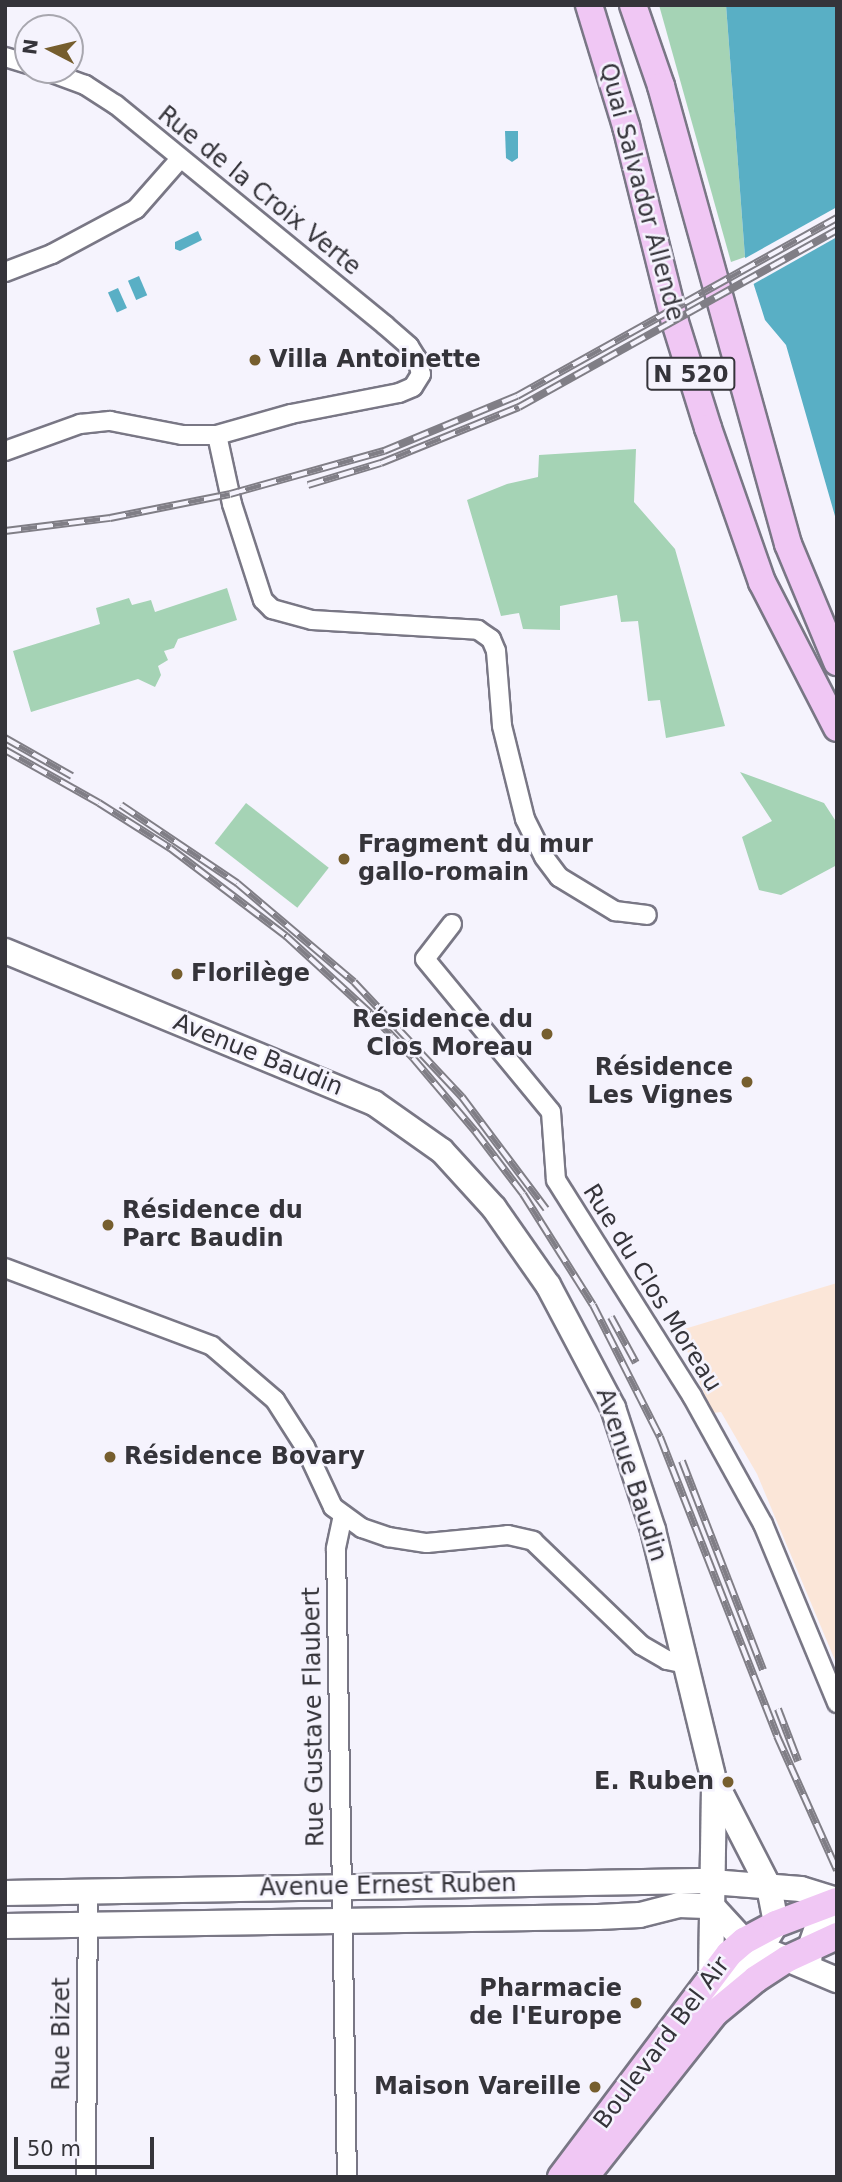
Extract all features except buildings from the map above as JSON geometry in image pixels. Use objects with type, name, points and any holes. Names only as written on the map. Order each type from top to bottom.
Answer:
[{"type":"main road","name":"Quai Salvador Allende","points":[[589,5],[626,126],[675,323],[708,428],[762,582],[837,728]]},
{"type":"main road","name":"Quai Salvador Allende","points":[[633,5],[661,86],[789,544],[837,662]]},
{"type":"main road","name":"Avenue Baudin","points":[[5,950],[374,1103],[442,1151],[494,1208],[548,1284],[613,1408],[653,1530],[714,1780],[769,1887],[776,1924]]},
{"type":"main road","name":"Avenue Baudin","points":[[711,1978],[714,1780]]},
{"type":"main road","name":"Avenue Ernest Ruben","points":[[5,1892],[341,1886],[375,1889],[494,1883],[713,1894],[769,1887]]},
{"type":"main road","points":[[769,1887],[801,1889],[837,1901]]},
{"type":"main road","name":"Avenue Ernest Ruben","points":[[5,1926],[598,1917],[640,1915],[713,1894]]},
{"type":"main road","points":[[713,1894],[752,1944],[802,1959],[837,1980]]},
{"type":"main road","points":[[776,1924],[837,1901]]},
{"type":"main road","points":[[802,1959],[817,1928],[837,1901]]},
{"type":"main road","name":"Boulevard Bel Air","points":[[561,2177],[711,1978],[776,1924]]},
{"type":"main road","points":[[802,1959],[837,1936]]},
{"type":"main road","points":[[715,2014],[752,1944]]},
{"type":"main road","name":"Boulevard Bel Air","points":[[585,2177],[715,2014],[755,1979],[802,1959]]},
{"type":"street","name":"Rue de la Croix Verte","points":[[82,84],[116,105],[401,339],[417,359],[421,374],[413,387],[399,393],[291,414],[217,435]]},
{"type":"street","points":[[5,272],[52,254],[136,209],[180,159]]},
{"type":"street","points":[[5,451],[80,424],[110,421],[182,435],[217,435],[232,504],[263,600],[272,609],[312,620],[478,630],[491,639],[496,651],[502,726],[525,819],[544,857],[559,877],[615,911],[647,915]]},
{"type":"street","name":"Rue du Clos Moreau","points":[[452,924],[425,959],[551,1112],[556,1180],[692,1396],[763,1524],[837,1703]]},
{"type":"street","points":[[5,1268],[212,1346],[275,1399],[305,1447],[333,1507],[362,1528],[388,1537],[427,1543],[508,1535],[533,1541],[641,1645],[667,1660],[685,1664]]},
{"type":"street","name":"Rue Gustave Flaubert","points":[[343,1515],[336,1549],[347,2177]]},
{"type":"street","name":"Rue Bizet","points":[[86,2177],[88,1891]]},
{"type":"shaded area","points":[[837,1283],[837,1665],[757,1474],[721,1412],[713,1413],[691,1363],[681,1330]]},
{"type":"green space","points":[[659,5],[726,5],[745,257],[731,262]]},
{"type":"green space","points":[[636,449],[634,502],[675,549],[725,726],[666,738],[660,700],[648,701],[638,621],[621,622],[617,595],[560,606],[560,630],[523,629],[519,613],[501,616],[467,500],[507,484],[538,477],[539,455]]},
{"type":"green space","points":[[227,588],[237,620],[178,639],[174,648],[164,651],[168,660],[158,666],[161,675],[155,687],[138,679],[31,712],[13,651],[100,624],[96,608],[129,598],[132,605],[151,600],[155,612]]},
{"type":"green space","points":[[740,772],[824,803],[837,823],[837,865],[781,895],[759,890],[742,837],[772,821]]},
{"type":"green space","points":[[246,803],[329,868],[297,908],[215,843]]},
{"type":"water","points":[[726,5],[837,5],[837,523],[786,345],[765,320],[745,257]]},
{"type":"water","points":[[505,131],[518,131],[518,158],[512,162],[506,158]]},
{"type":"water","points":[[198,231],[202,240],[180,251],[175,249],[175,242]]},
{"type":"water","points":[[139,276],[147,295],[136,300],[128,281]]},
{"type":"water","points":[[118,288],[127,308],[117,313],[108,292]]},
{"type":"pier","points":[[837,207],[837,237],[750,286],[742,260]]},
{"type":"railway","points":[[5,531],[110,518],[230,494],[384,451],[517,396],[837,218]]},
{"type":"railway","points":[[308,485],[381,463],[519,407],[837,230]]},
{"type":"railway","points":[[5,738],[72,776]]},
{"type":"railway","points":[[5,750],[99,803],[170,848],[286,936],[370,1013],[413,1058],[475,1131],[523,1194],[593,1305],[660,1437],[777,1736],[837,1870]]},
{"type":"railway","points":[[121,805],[237,883],[354,982],[462,1097],[546,1209]]},
{"type":"railway","points":[[611,1317],[636,1363]]},
{"type":"railway","points":[[682,1461],[763,1670]]},
{"type":"railway","points":[[778,1709],[798,1761]]},
{"type":"place","name":"Villa Antoinette","points":[[255,360]]},
{"type":"place","name":"Fragment du mur gallo-romain","points":[[344,859]]},
{"type":"place","name":"Florilège","points":[[177,974]]},
{"type":"place","name":"Résidence du Clos Moreau","points":[[547,1034]]},
{"type":"place","name":"Résidence Les Vignes","points":[[747,1082]]},
{"type":"place","name":"Résidence du Parc Baudin","points":[[108,1225]]},
{"type":"place","name":"Résidence Bovary","points":[[110,1457]]},
{"type":"place","name":"E. Ruben","points":[[728,1782]]},
{"type":"place","name":"Pharmacie de l'Europe","points":[[636,2003]]},
{"type":"place","name":"Maison Vareille","points":[[595,2087]]}]
